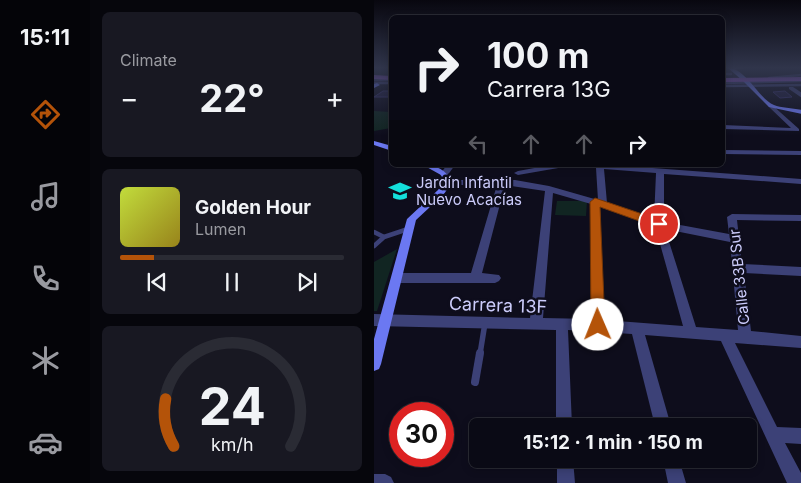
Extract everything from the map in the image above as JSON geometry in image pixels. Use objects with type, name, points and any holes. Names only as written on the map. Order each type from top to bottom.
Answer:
[{"type":"street","points":[[725,127],[797,130],[756,91]]},
{"type":"street","points":[[771,106],[801,112]]},
{"type":"street","points":[[374,143],[389,148]]},
{"type":"street","points":[[725,152],[801,153]]},
{"type":"street","points":[[430,167],[446,178],[549,189],[599,203],[659,224],[735,239]]},
{"type":"street","points":[[374,364],[380,320],[397,278],[413,216],[441,192],[450,167]]},
{"type":"street","points":[[518,173],[552,167]]},
{"type":"street","points":[[598,325],[600,167]]},
{"type":"street","points":[[610,167],[801,182]]},
{"type":"street","points":[[660,172],[659,224],[691,333]]},
{"type":"street","points":[[475,278],[502,183]]},
{"type":"street","points":[[536,324],[549,189]]},
{"type":"street","name":"Calle 33B Sur","points":[[745,337],[732,217],[801,218]]},
{"type":"street","points":[[738,268],[801,272]]},
{"type":"street","points":[[397,278],[495,278]]},
{"type":"street","name":"Carrera 13F","points":[[380,320],[598,325],[801,342]]},
{"type":"street","points":[[562,324],[564,418]]},
{"type":"street","points":[[637,329],[661,418]]},
{"type":"street","name":"Calle 33B Sur","points":[[725,336],[796,483]]},
{"type":"street","points":[[774,436],[801,436]]},
{"type":"street","points":[[565,468],[566,483]]},
{"type":"street","points":[[674,468],[678,483]]},
{"type":"street","points":[[374,483],[385,483]]},
{"type":"lane","points":[[374,246],[384,237],[410,229]]},
{"type":"lane","points":[[374,232],[384,237]]},
{"type":"lane","points":[[475,382],[485,322]]},
{"type":"green space","points":[[374,111],[389,112],[389,128],[374,131]]},
{"type":"green space","points":[[557,201],[587,201],[586,216],[555,215]]},
{"type":"green space","points":[[397,249],[377,311],[374,311],[374,262]]},
{"type":"building","points":[[383,91],[389,91],[389,97],[374,97]]},
{"type":"building","points":[[785,91],[792,97],[780,98],[773,92]]},
{"type":"place","name":"Jardín Infantil Nuevo Acacías","points":[[400,191]]},
{"type":"route","points":[[598,325],[595,202],[659,224]]}]
